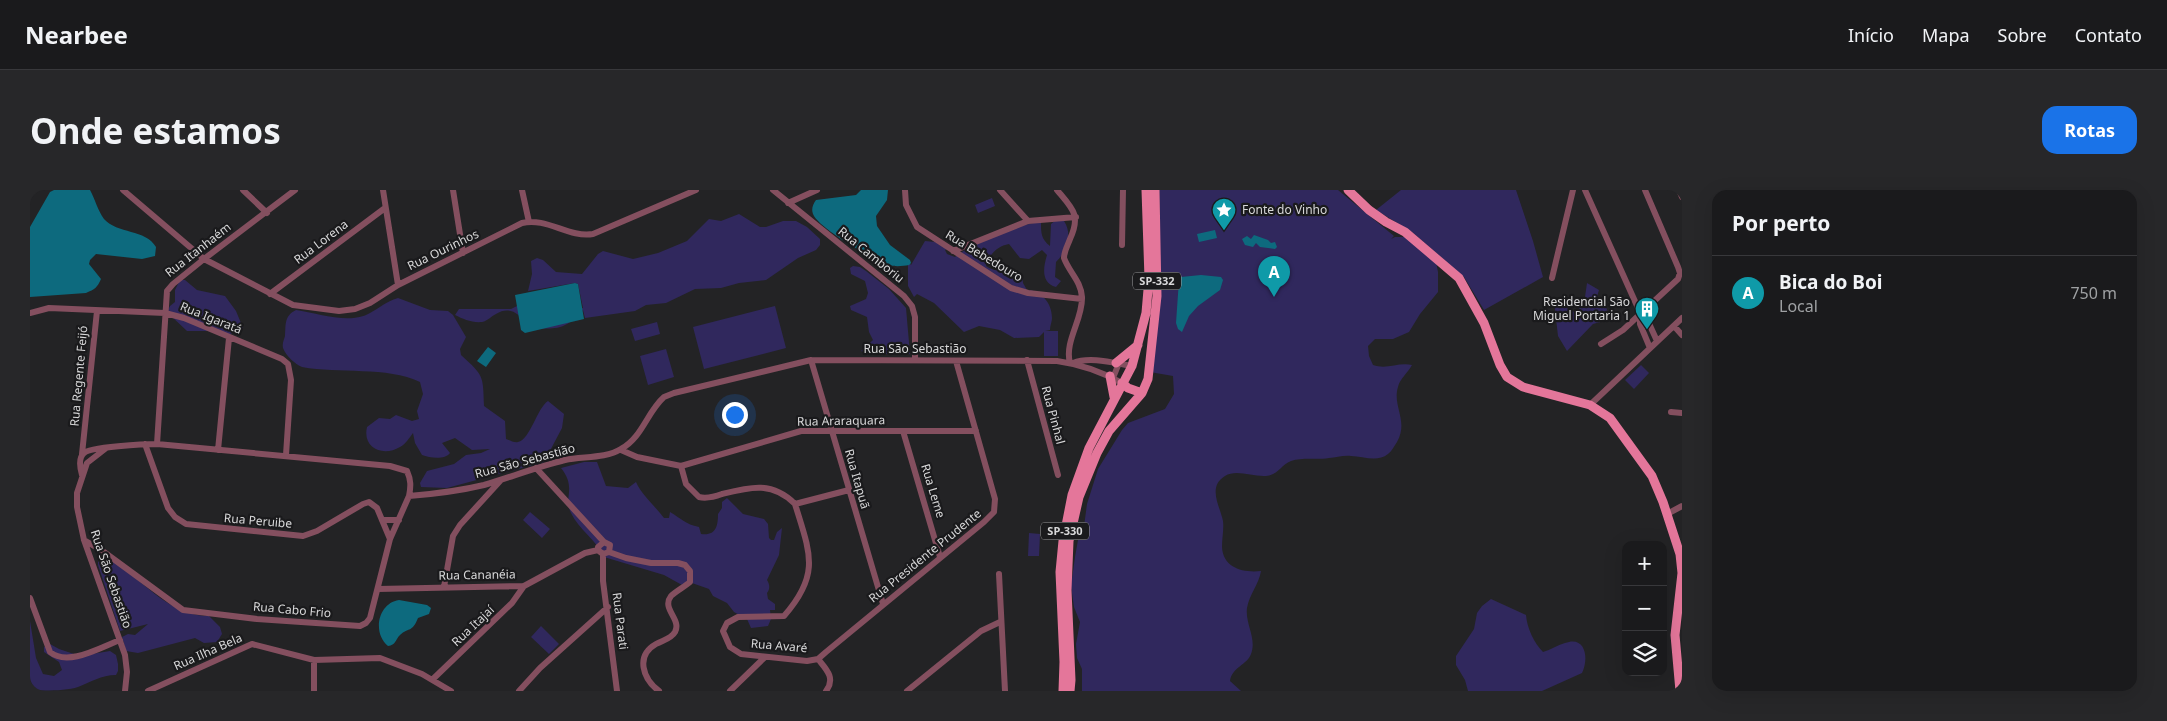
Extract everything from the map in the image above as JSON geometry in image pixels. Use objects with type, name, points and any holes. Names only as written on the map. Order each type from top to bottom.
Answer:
[{"type":"main road","name":"SP-332","points":[[1132,366],[1149,295],[1146,190]]},
{"type":"main road","name":"SP-332","points":[[1149,372],[1157,296],[1155,190]]},
{"type":"main road","points":[[1348,190],[1369,210],[1405,232],[1458,278],[1484,323],[1500,365],[1507,377],[1523,387],[1590,405],[1610,418],[1652,476],[1681,554],[1682,573],[1675,635],[1680,691]]},
{"type":"main road","points":[[1117,363],[1138,345]]},
{"type":"main road","points":[[1114,401],[1115,379],[1132,366],[1140,366],[1149,372],[1142,394],[1128,388],[1115,379]]},
{"type":"main road","name":"SP-330","points":[[1063,691],[1064,662],[1060,572],[1063,541],[1072,495],[1089,448],[1114,401],[1115,379]]},
{"type":"main road","name":"SP-330","points":[[1070,691],[1072,680],[1067,565],[1073,519],[1087,475],[1109,431],[1142,394]]},
{"type":"street","name":"Rua Ourinhos","points":[[123,190],[204,259],[293,305],[346,311],[370,303],[398,285],[463,252],[529,222]]},
{"type":"street","points":[[243,190],[267,213]]},
{"type":"street","name":"Rua Itanhaém","points":[[157,444],[168,288],[267,213],[294,190]]},
{"type":"street","points":[[383,190],[398,285]]},
{"type":"street","points":[[454,190],[463,252]]},
{"type":"street","points":[[522,190],[529,222],[545,224],[585,235],[593,234],[696,190]]},
{"type":"street","name":"Rua Camboriu","points":[[772,190],[904,296],[912,306],[915,317],[915,360]]},
{"type":"street","points":[[788,203],[817,190]]},
{"type":"street","name":"Rua Bebedouro","points":[[905,190],[906,205],[917,227],[1011,288],[1028,293],[1082,299]]},
{"type":"street","points":[[1000,190],[1028,221]]},
{"type":"street","points":[[1057,190],[1073,210],[1076,217],[1076,226],[1064,258],[1079,285],[1082,299],[1069,353],[1072,363],[1079,361],[1117,363],[1132,366]]},
{"type":"street","points":[[1122,245],[1123,190]]},
{"type":"street","points":[[1552,278],[1573,190]]},
{"type":"street","points":[[1585,190],[1640,314],[1640,324],[1650,348]]},
{"type":"street","points":[[1601,344],[1623,330],[1678,279],[1680,273],[1645,190]]},
{"type":"street","points":[[1679,190],[1682,197]]},
{"type":"street","name":"Rua Lorena","points":[[270,294],[385,208]]},
{"type":"street","points":[[953,251],[1028,221],[1076,217]]},
{"type":"street","name":"Rua Igaratá","points":[[30,313],[49,308],[165,313],[184,318],[275,356],[288,364],[292,380],[286,455]]},
{"type":"street","name":"Rua Regente Feijó","points":[[82,456],[97,311]]},
{"type":"street","points":[[1640,314],[1647,319],[1658,341]]},
{"type":"street","points":[[1590,405],[1682,318]]},
{"type":"street","points":[[1674,326],[1682,335]]},
{"type":"street","points":[[218,450],[229,338]]},
{"type":"street","name":"Rua São Sebastião","points":[[409,496],[440,493],[502,479],[536,468],[621,450],[637,436],[655,407],[664,397],[811,360],[1027,360],[1072,363],[1115,379]]},
{"type":"street","name":"Rua Itapuã","points":[[811,360],[883,604]]},
{"type":"street","name":"Rua Pinhal","points":[[1027,360],[1058,475]]},
{"type":"street","name":"Rua Presidente Prudente","points":[[818,659],[990,517],[996,505],[956,361]]},
{"type":"street","points":[[1115,379],[1117,363]]},
{"type":"street","points":[[1671,412],[1682,413]]},
{"type":"street","name":"Rua Araraquara","points":[[681,466],[802,431],[976,431]]},
{"type":"street","name":"Rua Leme","points":[[903,431],[940,557]]},
{"type":"street","name":"Rua Regente Feijó","points":[[84,443],[94,456]]},
{"type":"street","name":"Rua Peruibe","points":[[145,444],[168,508],[175,517],[186,524],[303,536],[318,532],[369,502],[375,505],[390,539]]},
{"type":"street","points":[[106,449],[86,463],[82,456],[85,451],[90,450],[157,444],[286,455],[401,468],[407,471],[410,477],[411,487],[409,496]]},
{"type":"street","points":[[621,450],[637,457],[681,466],[686,484],[699,497],[710,498],[760,487],[770,488],[789,498],[795,504],[849,490]]},
{"type":"street","name":"Rua São Sebastião","points":[[82,456],[80,468],[82,475]]},
{"type":"street","name":"Rua São Sebastião","points":[[86,463],[77,493],[77,507],[84,540],[127,662],[125,691]]},
{"type":"street","points":[[536,468],[604,542],[610,545],[603,552]]},
{"type":"street","points":[[444,588],[453,536],[460,525],[502,479]]},
{"type":"street","name":"Rua Cabo Frio","points":[[84,540],[101,549],[176,606],[190,613],[360,626],[370,618],[390,539],[409,496]]},
{"type":"street","name":"Rua Avaré","points":[[795,504],[810,560],[809,575],[803,589],[784,616],[738,617],[727,623],[723,631],[726,641],[734,650],[741,654],[764,658],[807,661],[818,659]]},
{"type":"street","points":[[1667,514],[1682,506]]},
{"type":"street","points":[[382,520],[399,520]]},
{"type":"street","points":[[604,542],[598,545],[603,552],[651,562],[678,563],[684,565],[690,571],[690,582],[674,593],[668,602],[677,624],[676,631],[669,638],[649,650],[644,660],[643,668],[646,677],[659,691]]},
{"type":"street","points":[[92,560],[101,549]]},
{"type":"street","name":"Rua Cananéia","points":[[378,589],[524,586],[585,553],[603,552]]},
{"type":"street","name":"Rua Parati","points":[[603,552],[603,581],[608,607],[617,691]]},
{"type":"street","points":[[999,574],[1005,691]]},
{"type":"street","name":"Rua Itajaí","points":[[433,679],[512,604],[524,586]]},
{"type":"street","points":[[30,598],[48,646],[55,656],[69,657],[80,655],[120,640]]},
{"type":"street","points":[[519,691],[608,607]]},
{"type":"street","points":[[597,616],[609,620]]},
{"type":"street","points":[[907,691],[981,631],[1000,622]]},
{"type":"street","name":"Rua Ilha Bela","points":[[148,691],[252,644],[314,660],[380,658],[433,679],[450,691]]},
{"type":"street","points":[[730,691],[764,658]]},
{"type":"street","points":[[818,659],[831,677],[826,691]]},
{"type":"street","points":[[314,660],[314,691]]},
{"type":"shaded area","points":[[1159,190],[1338,190],[1394,236],[1391,239],[1405,237],[1436,262],[1438,272],[1438,292],[1420,314],[1409,332],[1393,339],[1375,339],[1368,346],[1369,356],[1373,365],[1383,367],[1402,364],[1412,365],[1400,381],[1398,387],[1397,401],[1401,427],[1397,442],[1389,453],[1384,457],[1375,459],[1348,456],[1295,460],[1277,472],[1266,476],[1239,473],[1229,474],[1220,480],[1217,486],[1216,497],[1223,521],[1222,547],[1226,560],[1235,568],[1241,570],[1261,571],[1247,608],[1253,642],[1251,654],[1236,669],[1230,681],[1241,691],[1082,691],[1082,669],[1077,658],[1076,644],[1080,622],[1074,607],[1071,586],[1078,540],[1083,534],[1087,504],[1098,469],[1122,430],[1128,423],[1165,409],[1174,394],[1173,376],[1150,372],[1160,240]]},
{"type":"shaded area","points":[[1401,190],[1516,190],[1543,277],[1484,310],[1464,277],[1412,232],[1376,210]]},
{"type":"shaded area","points":[[992,198],[995,206],[978,213],[975,205]]},
{"type":"shaded area","points":[[739,214],[760,227],[766,227],[783,221],[796,221],[807,227],[820,239],[820,245],[816,250],[798,258],[766,280],[739,283],[721,288],[695,289],[666,303],[646,305],[635,311],[585,318],[583,310],[568,324],[555,328],[534,329],[523,332],[525,325],[523,321],[517,314],[510,311],[501,312],[482,322],[471,321],[455,315],[459,309],[511,309],[533,298],[583,308],[578,284],[575,283],[528,291],[532,274],[531,261],[537,258],[543,260],[556,272],[582,274],[598,254],[603,251],[633,259],[658,253],[687,241],[709,219],[721,221]]},
{"type":"shaded area","points":[[1057,219],[1064,221],[1067,226],[1068,243],[1056,262],[1055,277],[1061,281],[1056,287],[1048,282],[1044,274],[1047,255],[1042,250],[1029,259],[1020,258],[1009,244],[1005,245],[994,252],[986,266],[990,269],[1022,274],[1023,283],[1027,290],[1037,292],[1045,298],[1052,312],[1052,318],[1050,330],[1045,331],[1058,331],[1058,356],[1044,356],[1044,332],[1039,337],[1014,338],[1000,330],[979,326],[964,332],[934,303],[917,294],[914,297],[908,286],[908,261],[911,265],[925,241],[935,242],[947,249],[945,250],[947,254],[955,257],[973,245],[996,235],[1019,226],[1041,222],[1042,236],[1050,246],[1051,224]]},
{"type":"shaded area","points":[[853,266],[860,267],[889,289],[906,308],[910,354],[870,354],[861,351],[873,340],[869,332],[867,317],[851,310],[850,306],[866,299],[868,293],[865,281],[851,274],[850,268]]},
{"type":"shaded area","points":[[180,280],[185,280],[197,290],[225,296],[236,311],[243,328],[226,336],[208,331],[187,331],[170,315],[168,310],[175,302],[175,290]]},
{"type":"shaded area","points":[[1587,283],[1599,290],[1595,303],[1605,305],[1611,319],[1593,324],[1567,351],[1558,336],[1554,301],[1574,312],[1578,311],[1585,297]]},
{"type":"shaded area","points":[[398,298],[430,310],[448,311],[453,315],[466,337],[460,349],[461,355],[474,367],[481,377],[484,406],[505,421],[506,439],[514,442],[522,440],[530,430],[540,410],[548,401],[564,414],[562,428],[544,462],[447,488],[421,487],[420,483],[427,471],[454,464],[466,455],[481,453],[490,449],[472,450],[455,438],[442,443],[450,453],[448,455],[441,458],[429,457],[422,455],[415,443],[413,433],[404,444],[394,450],[381,451],[376,449],[368,441],[366,435],[367,427],[379,418],[390,419],[396,415],[412,421],[419,419],[417,411],[423,394],[420,382],[407,377],[378,372],[302,367],[286,354],[283,348],[286,321],[289,315],[296,310],[334,317],[353,318],[370,313]]},
{"type":"shaded area","points":[[775,306],[786,348],[704,369],[693,327]]},
{"type":"shaded area","points":[[657,322],[660,334],[635,341],[631,329]]},
{"type":"shaded area","points":[[666,349],[674,377],[648,385],[640,356]]},
{"type":"shaded area","points":[[1641,365],[1649,373],[1634,389],[1625,380]]},
{"type":"shaded area","points":[[584,462],[597,462],[606,486],[628,488],[636,482],[664,518],[669,518],[670,512],[687,523],[699,527],[701,534],[713,532],[718,514],[722,508],[722,502],[727,498],[743,514],[764,519],[768,524],[769,538],[771,540],[774,540],[777,532],[782,528],[779,555],[767,580],[769,584],[768,599],[775,604],[775,610],[770,610],[771,619],[768,626],[751,628],[747,619],[734,612],[727,603],[713,596],[709,589],[692,583],[689,580],[682,585],[664,575],[604,557],[597,545],[578,525],[569,507],[568,481],[561,468]]},
{"type":"shaded area","points":[[530,512],[550,529],[542,538],[523,520]]},
{"type":"shaded area","points":[[1029,533],[1040,534],[1039,556],[1028,556]]},
{"type":"shaded area","points":[[105,558],[117,564],[166,602],[186,612],[209,616],[220,627],[222,634],[217,642],[204,643],[195,638],[138,653],[126,651],[122,637],[128,634],[135,635],[148,624],[120,631],[98,565],[98,562]]},
{"type":"shaded area","points":[[1491,599],[1526,615],[1532,635],[1543,652],[1572,641],[1578,642],[1585,655],[1582,673],[1542,691],[1468,691],[1465,680],[1456,665],[1456,656],[1474,629],[1477,613]]},
{"type":"shaded area","points":[[30,621],[36,658],[43,674],[54,676],[62,670],[59,662],[44,652],[44,647],[50,644],[80,656],[110,651],[116,655],[118,671],[116,675],[101,677],[73,688],[30,690]]},
{"type":"shaded area","points":[[541,626],[559,644],[549,654],[531,637]]},
{"type":"water","points":[[54,190],[90,190],[104,219],[116,227],[139,234],[151,241],[156,247],[155,256],[142,259],[96,254],[89,264],[101,279],[94,289],[86,293],[30,297],[30,227],[50,192]]},
{"type":"water","points":[[861,190],[888,190],[887,200],[876,216],[877,226],[890,245],[910,260],[911,263],[909,265],[892,266],[872,257],[825,227],[813,214],[812,210],[816,200],[856,195]]},
{"type":"water","points":[[1215,230],[1217,238],[1199,242],[1197,234]]},
{"type":"water","points":[[1254,235],[1271,243],[1275,242],[1277,247],[1275,249],[1260,247],[1256,243],[1253,247],[1245,245],[1242,239],[1247,236],[1251,239]]},
{"type":"water","points":[[1201,275],[1221,277],[1223,280],[1220,290],[1198,306],[1189,316],[1182,332],[1178,329],[1176,323],[1179,280],[1181,277]]},
{"type":"water","points":[[575,283],[578,284],[584,319],[525,333],[521,330],[515,295]]},
{"type":"water","points":[[488,347],[496,353],[486,367],[477,361]]},
{"type":"water","points":[[399,600],[427,605],[431,608],[429,614],[418,618],[412,628],[388,646],[380,634],[380,619],[386,607],[392,602]]},
{"type":"place","name":"Fonte do Vinho","points":[[1224,231]]},
{"type":"place","name":"Bica do Boi","points":[[1274,297]]},
{"type":"place","name":"Residencial São Miguel Portaria 1","points":[[1647,330]]}]
